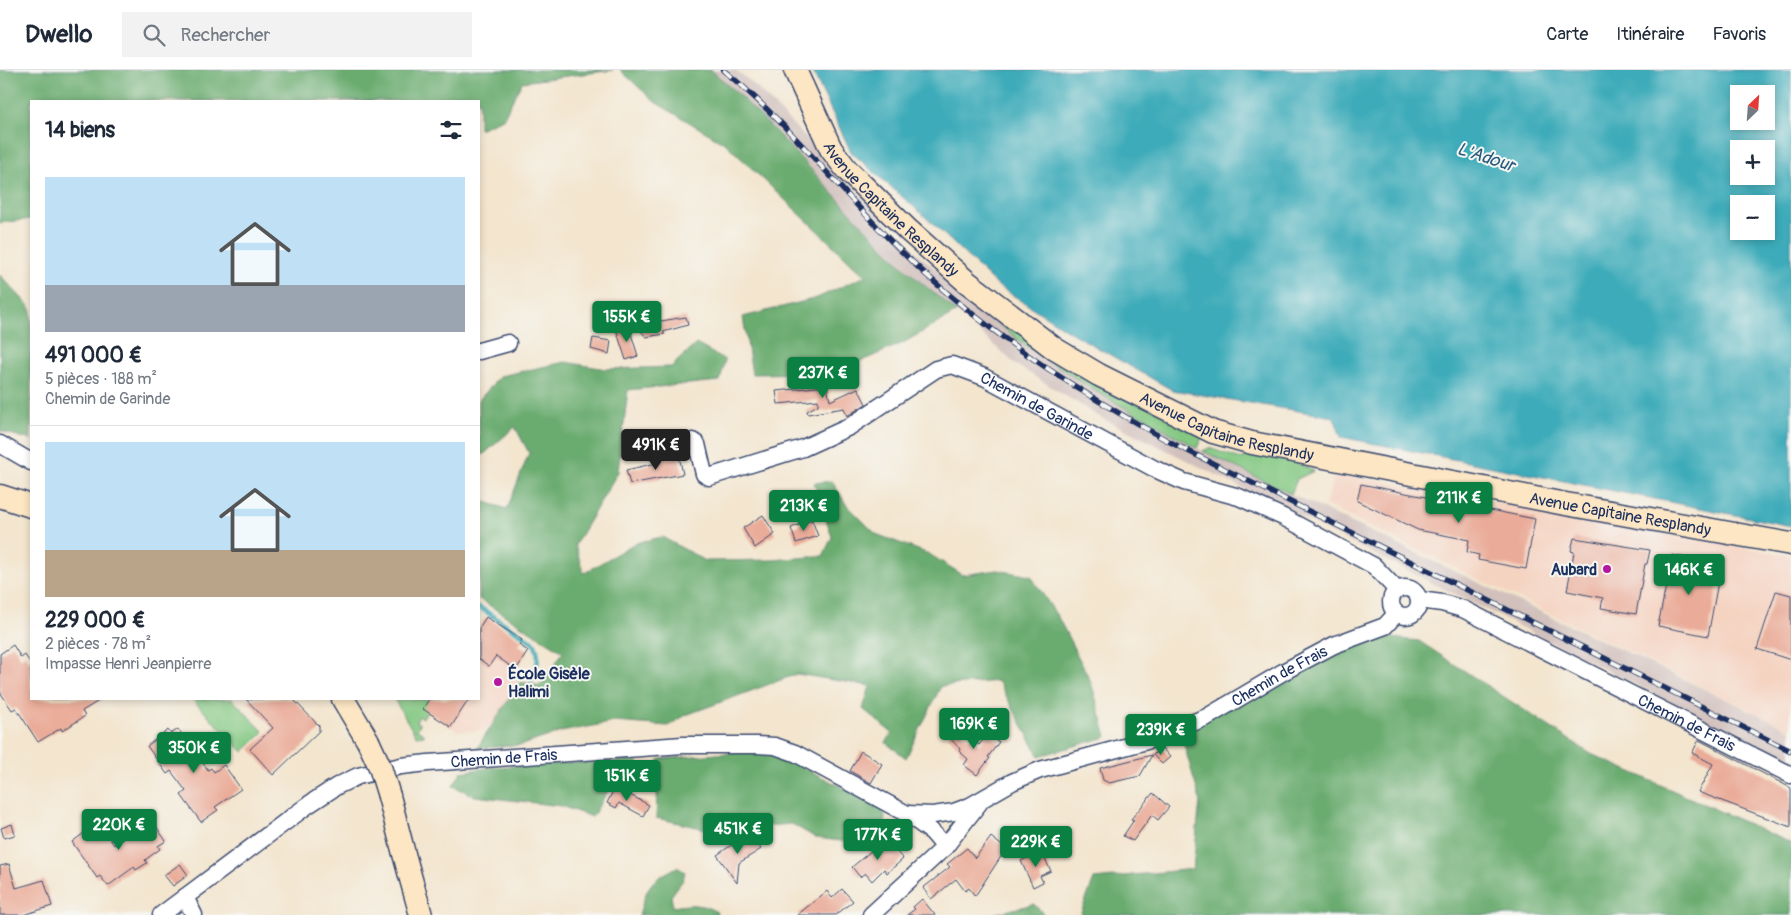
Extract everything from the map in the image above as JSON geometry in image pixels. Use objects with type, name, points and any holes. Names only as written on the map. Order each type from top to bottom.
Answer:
[{"type":"main road","name":"Avenue Capitaine Resplandy","points":[[795,70],[831,149],[847,170],[908,230],[952,269],[1055,349],[1099,375],[1204,428],[1252,444],[1570,505],[1791,544]]},
{"type":"main road","points":[[3,498],[30,506]]},
{"type":"main road","points":[[343,700],[368,741],[380,766],[421,915]]},
{"type":"main road","points":[[404,854],[412,915]]},
{"type":"street","points":[[480,351],[508,342]]},
{"type":"street","name":"Chemin de Garinde","points":[[693,441],[697,444],[704,474],[709,477],[803,448],[849,427],[936,369],[952,365],[984,377],[1155,469],[1184,482],[1239,497],[1283,517],[1374,566],[1397,590]]},
{"type":"street","points":[[0,444],[30,461]]},
{"type":"street","name":"Chemin de Frais","points":[[906,814],[933,815],[954,812],[980,801],[1012,782],[1040,770],[1150,740],[1207,718],[1283,672],[1326,649],[1385,626],[1396,614],[1402,616],[1416,611],[1419,600],[1413,590],[1402,588],[1397,590]]},
{"type":"street","points":[[1396,614],[1390,604],[1393,593],[1397,590]]},
{"type":"street","name":"Chemin de Frais","points":[[1419,600],[1442,603],[1463,609],[1791,775]]},
{"type":"street","name":"Chemin de Frais","points":[[161,915],[308,805],[337,786],[358,776],[401,766],[683,745],[757,744],[775,746],[795,753],[906,814],[932,832],[945,847]]},
{"type":"street","points":[[871,915],[945,847],[980,801]]},
{"type":"street","points":[[185,897],[194,915]]},
{"type":"shaded area","points":[[711,70],[735,70],[750,81],[903,240],[985,313],[1026,346],[1097,392],[1138,415],[1148,418],[1197,448],[1291,494],[1791,730],[1791,762],[1098,416],[1015,364],[910,273],[855,217],[783,138]]},
{"type":"shaded area","points":[[1336,473],[1791,556],[1791,730],[1325,505]]},
{"type":"shaded area","name":"École Gisèle Halimi","points":[[486,617],[522,640],[519,645],[528,651],[518,667],[520,668],[515,696],[502,715],[482,731],[458,731],[427,712],[432,703],[427,700],[480,700],[480,626]]},
{"type":"green space","points":[[0,70],[613,70],[522,82],[503,119],[480,129],[480,100],[30,100],[30,219],[0,223]]},
{"type":"green space","points":[[620,70],[711,70],[763,118],[910,273],[957,312],[903,343],[834,373],[752,374],[743,317],[817,298],[865,276],[726,144],[655,102]]},
{"type":"green space","points":[[0,275],[30,307],[30,440],[0,431]]},
{"type":"green space","points":[[988,309],[1203,436],[1197,448],[1148,418],[1138,415],[1097,392],[1026,346],[985,313]]},
{"type":"green space","points":[[696,344],[725,360],[720,381],[628,390],[618,472],[575,545],[584,573],[635,543],[662,537],[706,561],[772,560],[823,556],[832,537],[814,483],[832,481],[846,504],[876,534],[929,554],[963,575],[997,570],[1031,576],[1059,619],[1091,682],[1107,737],[1039,756],[998,681],[941,686],[906,758],[886,743],[892,733],[863,709],[870,686],[797,674],[686,715],[668,726],[614,722],[561,732],[522,745],[477,748],[520,682],[540,686],[563,652],[480,600],[480,500],[507,509],[529,453],[515,427],[484,454],[480,455],[480,399],[500,376],[565,362],[606,369],[671,367]]},
{"type":"green space","points":[[1209,448],[1241,459],[1251,454],[1295,462],[1314,471],[1297,479],[1291,494],[1203,451]]},
{"type":"green space","points":[[1375,636],[1419,641],[1591,754],[1791,843],[1791,915],[1080,915],[1094,879],[1193,869],[1200,800],[1176,717]]},
{"type":"green space","points":[[193,700],[233,700],[264,732],[243,752]]},
{"type":"green space","points":[[395,700],[427,700],[432,703],[423,718],[419,716],[416,722],[420,724],[417,730],[425,735],[416,736]]},
{"type":"green space","points":[[752,751],[782,757],[880,806],[885,816],[883,831],[869,839],[841,841],[816,838],[792,824],[755,827],[724,833],[656,818],[659,759]]},
{"type":"green space","points":[[636,760],[639,763],[632,778],[616,778],[592,817],[561,806],[475,796],[453,786],[461,772],[492,767]]},
{"type":"green space","points":[[677,867],[685,872],[683,880],[671,896],[673,907],[701,906],[717,912],[716,915],[639,915],[650,885]]},
{"type":"green space","points":[[1034,904],[1045,915],[992,915],[993,914]]},
{"type":"water","name":"L'Adour","points":[[812,70],[1791,70],[1791,526],[1341,437],[1334,417],[1172,390],[1070,332],[997,285],[930,221],[851,152]]},
{"type":"building","points":[[686,317],[688,325],[663,332],[665,334],[646,337],[636,325]]},
{"type":"building","points":[[629,327],[638,356],[626,360],[616,329]]},
{"type":"building","points":[[593,338],[611,341],[609,354],[591,349]]},
{"type":"building","points":[[827,386],[830,401],[858,388],[866,404],[847,416],[844,408],[808,414],[807,411],[818,405],[818,400],[778,404],[776,391]]},
{"type":"building","points":[[679,456],[683,474],[630,484],[626,470]]},
{"type":"building","points":[[1361,484],[1535,519],[1526,569],[1478,560],[1479,555],[1467,552],[1469,540],[1418,530],[1357,501]]},
{"type":"building","points":[[763,515],[775,534],[755,548],[743,528]]},
{"type":"building","points":[[812,520],[818,536],[796,543],[791,528]]},
{"type":"building","points":[[1574,538],[1650,550],[1647,564],[1645,564],[1636,614],[1601,608],[1603,598],[1567,591],[1574,552],[1571,551]]},
{"type":"building","points":[[1672,555],[1713,563],[1710,581],[1718,582],[1708,636],[1658,626]]},
{"type":"building","points":[[1776,591],[1791,595],[1791,660],[1757,649]]},
{"type":"building","points":[[486,617],[522,640],[519,645],[528,651],[516,670],[496,656],[489,666],[480,660],[480,626]]},
{"type":"building","points":[[13,645],[21,658],[25,655],[30,662],[30,700],[100,700],[82,711],[85,716],[62,731],[61,728],[38,742],[16,708],[12,710],[0,692],[0,654]]},
{"type":"building","points":[[247,700],[294,700],[319,726],[319,731],[273,775],[250,749],[273,728]]},
{"type":"building","points":[[428,700],[468,700],[451,727],[423,709]]},
{"type":"building","points":[[957,728],[968,739],[970,737],[979,745],[988,734],[999,742],[977,775],[964,765],[968,759],[959,751],[960,749],[948,736]]},
{"type":"building","points":[[178,729],[208,770],[211,768],[214,772],[224,765],[241,789],[215,807],[218,810],[201,822],[181,795],[186,791],[171,771],[167,774],[147,746],[168,730],[171,734]]},
{"type":"building","points":[[1699,740],[1791,788],[1791,827],[1698,792],[1713,764],[1692,753]]},
{"type":"building","points":[[1161,747],[1170,757],[1162,764],[1153,755]]},
{"type":"building","points":[[861,751],[882,764],[871,783],[850,771]]},
{"type":"building","points":[[1152,755],[1140,776],[1109,783],[1103,780],[1100,768]]},
{"type":"building","points":[[615,787],[649,805],[643,816],[619,803],[616,808],[607,803]]},
{"type":"building","points":[[1153,793],[1169,807],[1158,820],[1152,815],[1133,841],[1123,836],[1134,820],[1131,819]]},
{"type":"building","points":[[151,819],[166,841],[158,846],[160,849],[145,860],[147,863],[136,870],[134,867],[108,886],[100,876],[97,878],[72,842],[88,830],[93,837],[103,829],[114,845]]},
{"type":"building","points":[[12,824],[15,835],[4,838],[1,828]]},
{"type":"building","points":[[752,836],[761,849],[739,863],[737,883],[717,855],[743,837],[745,840]]},
{"type":"building","points":[[991,837],[1006,849],[975,896],[969,888],[965,891],[956,879],[931,899],[923,888],[950,867],[947,864],[967,848],[975,858]]},
{"type":"building","points":[[885,839],[903,859],[887,873],[884,869],[872,881],[865,873],[860,877],[852,867]]},
{"type":"building","points":[[1041,851],[1051,871],[1040,876],[1043,882],[1033,887],[1021,861]]},
{"type":"building","points":[[9,864],[16,888],[44,880],[52,906],[23,915],[0,915],[0,866]]},
{"type":"building","points":[[180,864],[188,875],[173,886],[164,875]]},
{"type":"building","points":[[842,889],[853,901],[836,915],[797,915],[827,891],[832,898]]},
{"type":"building","points":[[922,899],[935,915],[907,915],[915,909],[913,907]]},
{"type":"waterway","points":[[480,608],[533,642],[538,656],[537,666],[531,680]]},
{"type":"railway","points":[[723,70],[747,90],[791,134],[876,226],[929,277],[961,305],[1029,356],[1100,402],[1174,444],[1791,751]]},
{"type":"place","name":"Aubard","points":[[1607,569]]},
{"type":"place","name":"École Gisèle Halimi","points":[[498,682]]}]
